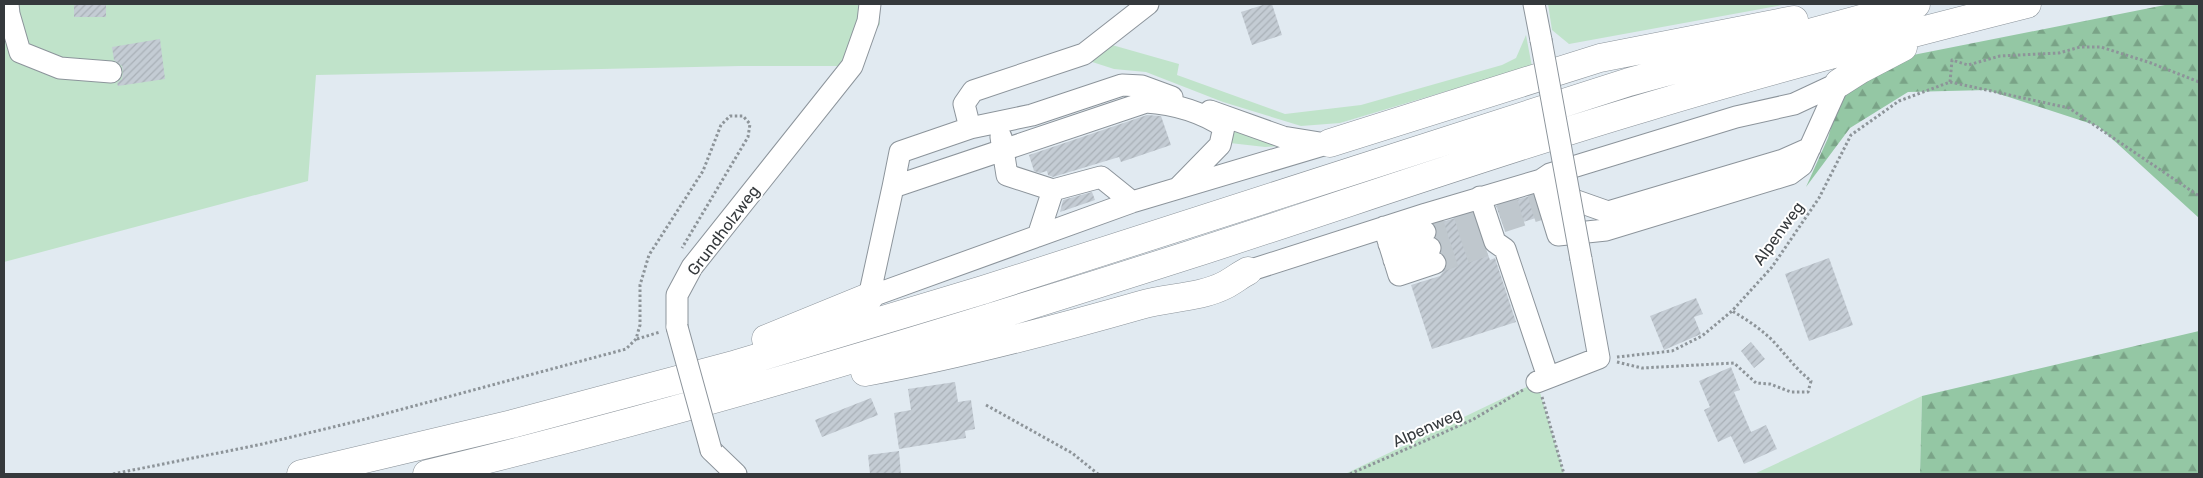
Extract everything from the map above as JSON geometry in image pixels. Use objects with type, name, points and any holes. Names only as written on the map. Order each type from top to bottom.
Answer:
[{"type":"highway","points":[[1330,144],[1600,58],[1884,4]]},
{"type":"highway","points":[[302,474],[614,398],[747,361],[983,290],[1629,82],[1916,4]]},
{"type":"highway","points":[[427,474],[725,398],[1001,315],[1646,107],[1846,50],[2027,4]]},
{"type":"highway","points":[[1839,83],[1878,60],[1955,22]]},
{"type":"highway","points":[[725,398],[915,363],[1072,325],[1163,298],[1190,296],[1225,285],[1248,271]]},
{"type":"highway","points":[[614,398],[869,297]]},
{"type":"street","points":[[8,4],[20,52],[60,68],[111,72]]},
{"type":"street","name":"Grundholzweg","points":[[736,474],[711,450],[677,327],[677,295],[692,267],[852,66],[868,22],[870,4]]},
{"type":"street","points":[[970,128],[964,104],[973,91],[1084,54],[1148,4]]},
{"type":"street","points":[[1534,4],[1541,40],[1581,259],[1599,358],[1543,380],[1508,256],[1488,222],[1494,194],[1545,196],[1608,212],[1630,223]]},
{"type":"street","points":[[1839,83],[1802,165],[1790,174],[1606,230],[1558,235],[1545,196],[1550,174],[1736,117],[1794,104],[1839,83]]},
{"type":"street","points":[[869,297],[900,152],[970,128],[1032,115],[1122,85],[1142,86],[1283,137],[1306,142],[1330,144]]},
{"type":"street","points":[[893,186],[1146,102],[1171,103],[1208,116],[1224,126],[1220,145],[1179,187]]},
{"type":"street","points":[[998,122],[1007,175],[1053,190],[1102,177],[1132,202]]},
{"type":"street","points":[[869,297],[1132,202],[1330,144]]},
{"type":"street","points":[[1608,212],[1783,160],[1810,147]]},
{"type":"street","points":[[1038,236],[1053,190]]},
{"type":"street","points":[[1248,271],[1488,222]]},
{"type":"street","points":[[1389,243],[1430,247],[1399,275],[1389,243]]},
{"type":"path","points":[[2199,82],[2151,62],[2101,47],[2080,47],[2059,53],[2000,56],[1968,65],[1952,60],[1950,82],[2068,108],[2199,196]]},
{"type":"path","name":"Alpenweg","points":[[1599,358],[1672,351],[1702,336],[1732,311],[1772,266],[1813,206],[1851,135],[1900,101],[1950,82]]},
{"type":"path","points":[[636,339],[640,325],[640,285],[649,255],[703,171],[721,125],[730,116],[743,116],[750,124],[748,137],[681,250]]},
{"type":"path","points":[[1599,358],[1642,368],[1734,363],[1756,382],[1770,384],[1791,392],[1808,392],[1811,381],[1793,367],[1772,340],[1747,320],[1732,311]]},
{"type":"path","points":[[113,474],[258,445],[358,421],[612,354],[626,349],[636,339],[677,327]]},
{"type":"path","points":[[1543,380],[1564,474]]},
{"type":"path","name":"Alpenweg","points":[[1350,474],[1472,420],[1543,380]]},
{"type":"path","points":[[986,405],[1072,453],[1098,474]]},
{"type":"green space","points":[[4,4],[877,4],[880,24],[852,66],[741,66],[316,75],[308,181],[4,262]]},
{"type":"green space","points":[[1548,4],[1788,4],[1569,44],[1552,30]]},
{"type":"green space","points":[[2170,4],[2199,4],[2199,218],[2098,126],[1987,90],[1908,92],[1850,128],[1806,187],[1828,138],[1841,92],[1908,56]]},
{"type":"green space","points":[[1526,35],[1533,72],[1487,86],[1484,80],[1340,123],[1301,126],[1223,102],[1146,72],[1114,69],[1083,59],[1105,43],[1179,64],[1177,75],[1285,114],[1361,105],[1502,65],[1516,58]]},
{"type":"green space","points":[[1233,128],[1279,146],[1265,147],[1230,143]]},
{"type":"green space","points":[[2199,331],[2199,474],[1920,474],[1922,396]]},
{"type":"green space","points":[[1537,382],[1564,474],[1345,474]]},
{"type":"green space","points":[[1922,396],[1920,474],[1754,474]]},
{"type":"building","points":[[74,4],[106,4],[106,17],[74,17]]},
{"type":"building","points":[[1272,4],[1282,35],[1252,45],[1241,12]]},
{"type":"building","points":[[160,39],[165,79],[118,86],[117,83],[122,79],[123,72],[122,66],[114,60],[112,47]]},
{"type":"building","points":[[1147,115],[1161,116],[1171,145],[1121,162],[1119,157],[1053,177],[1048,175],[1047,171],[1040,173],[1034,171],[1029,155]]},
{"type":"building","points":[[1092,192],[1095,200],[1060,212],[1063,200]]},
{"type":"building","points":[[1533,195],[1539,217],[1504,228],[1496,206]]},
{"type":"building","points":[[1472,213],[1490,260],[1495,258],[1516,322],[1432,349],[1411,285],[1440,276],[1447,266],[1447,259],[1441,253],[1442,244],[1436,237],[1437,229],[1435,224]]},
{"type":"building","points":[[1829,258],[1853,325],[1809,341],[1785,274]]},
{"type":"building","points":[[1696,298],[1703,314],[1694,317],[1701,334],[1664,350],[1650,316]]},
{"type":"building","points":[[1751,342],[1765,359],[1754,368],[1741,351]]},
{"type":"building","points":[[1731,367],[1740,390],[1734,392],[1751,432],[1766,425],[1777,449],[1744,464],[1731,436],[1718,442],[1704,410],[1710,407],[1699,381]]},
{"type":"building","points":[[955,382],[958,402],[971,400],[975,429],[965,431],[966,438],[899,449],[894,413],[911,410],[908,389]]},
{"type":"building","points":[[871,398],[878,415],[822,437],[815,420]]},
{"type":"building","points":[[899,451],[901,474],[870,474],[868,455]]},
{"type":"tunnel","points":[[1498,208],[1537,195]]},
{"type":"tunnel","points":[[1502,222],[1542,209]]},
{"type":"tunnel","points":[[1425,232],[1475,216]]},
{"type":"tunnel","points":[[1430,248],[1480,231]]},
{"type":"tunnel","points":[[1435,263],[1485,246]]}]
